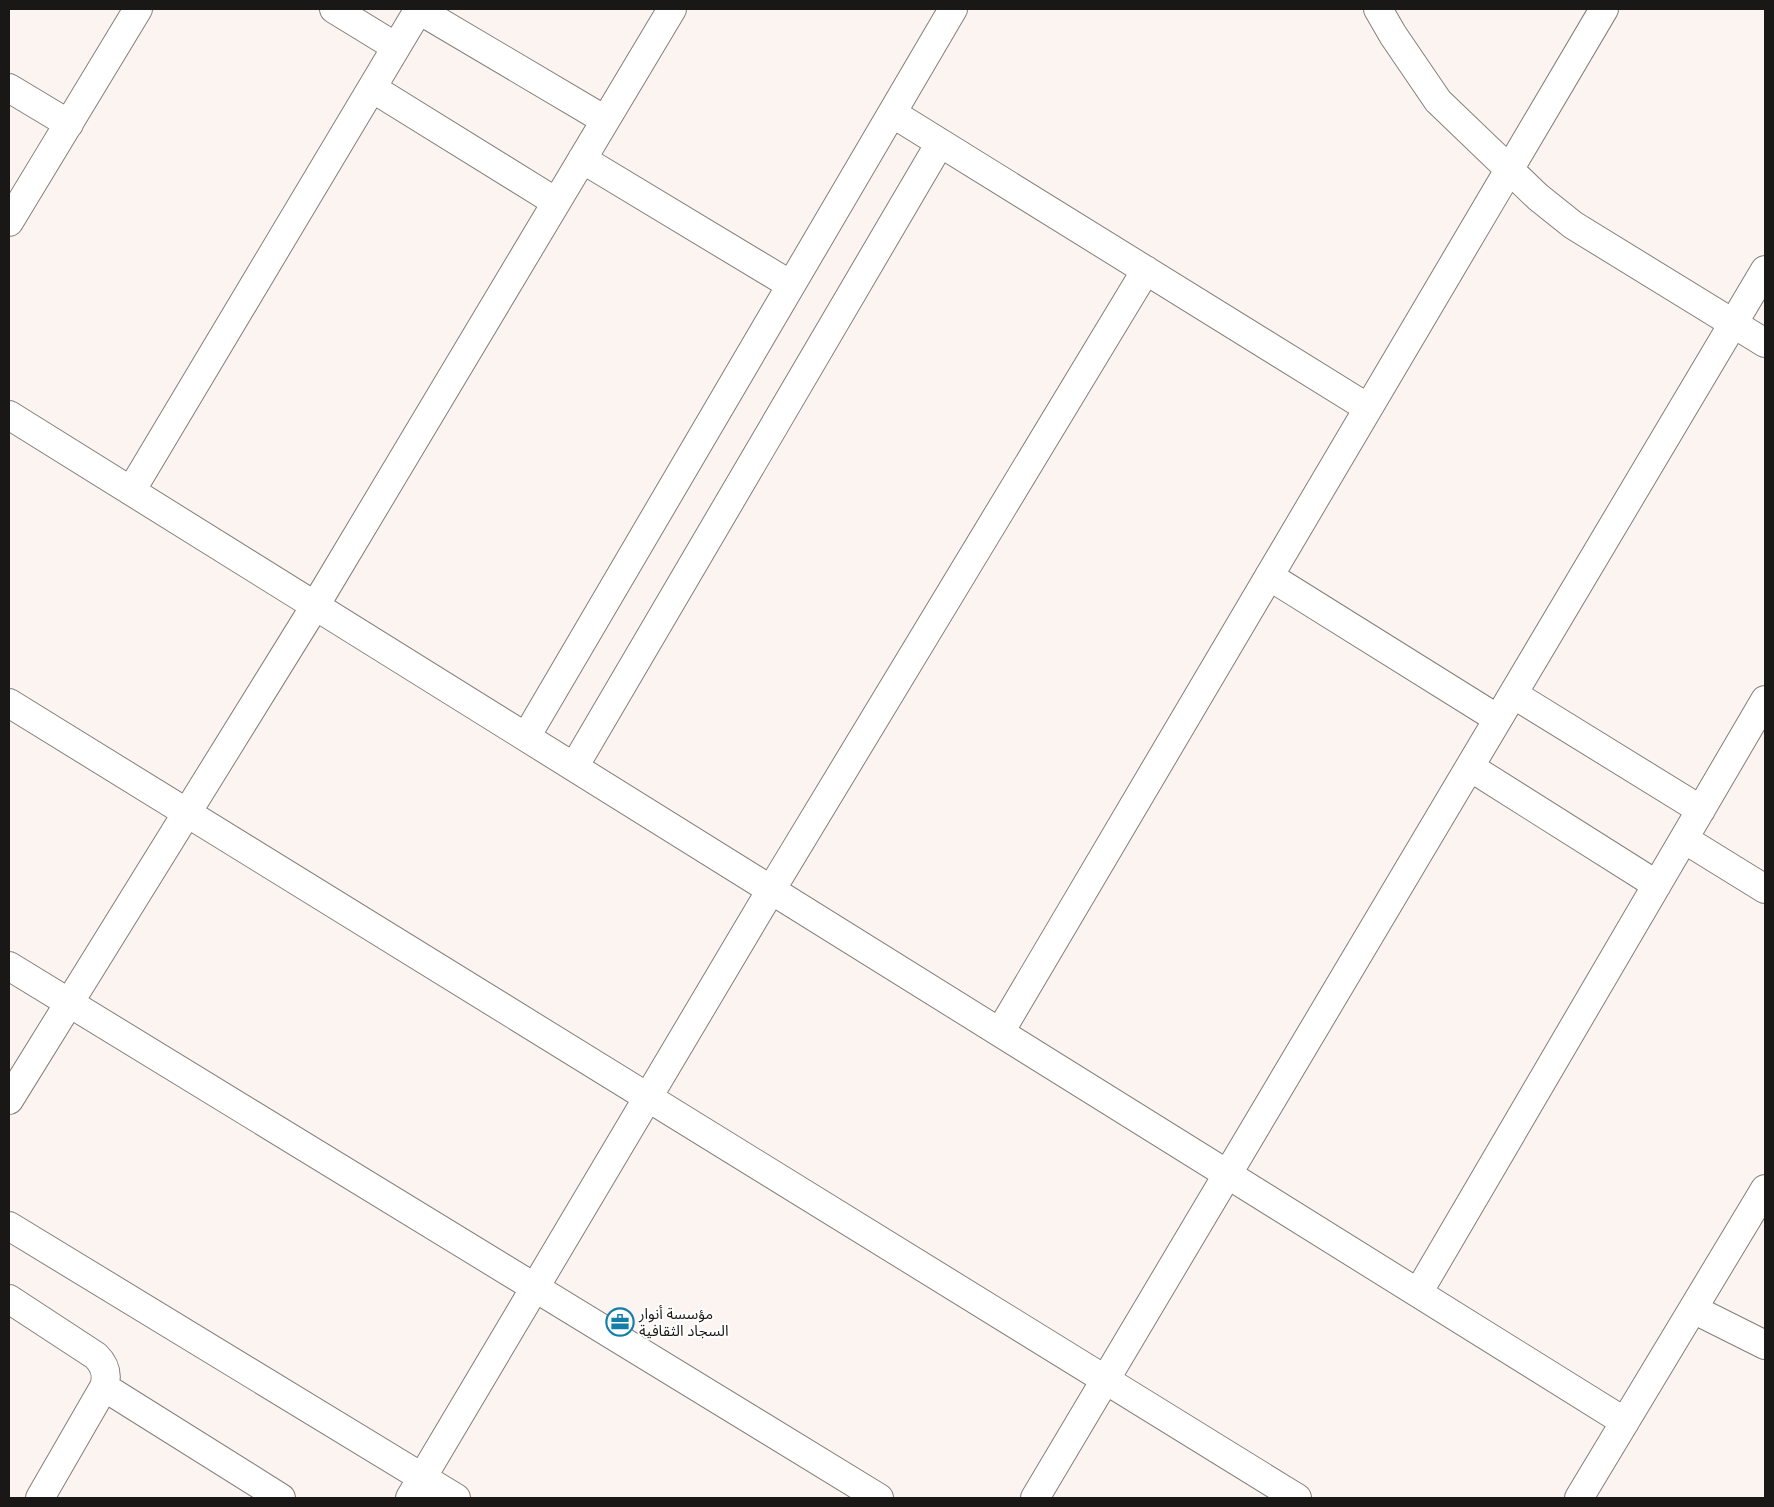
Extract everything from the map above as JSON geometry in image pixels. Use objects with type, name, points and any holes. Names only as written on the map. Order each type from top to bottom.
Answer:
[{"type":"street","points":[[9,222],[138,9]]},
{"type":"street","points":[[334,9],[396,47]]},
{"type":"street","points":[[132,491],[419,9],[605,120]]},
{"type":"street","points":[[9,1100],[314,606],[672,9]]},
{"type":"street","points":[[526,737],[953,9]]},
{"type":"street","points":[[1378,9],[1392,35],[1438,101],[1538,197],[1573,225],[1765,343]]},
{"type":"street","points":[[1000,1032],[1604,9]]},
{"type":"street","points":[[9,88],[69,124]]},
{"type":"street","points":[[372,88],[556,202]]},
{"type":"street","points":[[892,113],[1368,408]]},
{"type":"street","points":[[574,767],[940,142]]},
{"type":"street","points":[[582,159],[791,285]]},
{"type":"street","points":[[416,1488],[771,890],[1146,270]]},
{"type":"street","points":[[1035,1498],[1765,270]]},
{"type":"street","points":[[9,415],[1625,1422]]},
{"type":"street","points":[[1269,576],[1498,719]]},
{"type":"street","points":[[1513,694],[1701,810]]},
{"type":"street","points":[[1418,1292],[1765,700]]},
{"type":"street","points":[[9,703],[647,1099],[1297,1498]]},
{"type":"street","points":[[1470,767],[1657,885]]},
{"type":"street","points":[[1684,840],[1765,889]]},
{"type":"street","points":[[9,966],[879,1498]]},
{"type":"street","points":[[1579,1498],[1764,1192]]},
{"type":"street","points":[[9,1226],[416,1488],[456,1498]]},
{"type":"street","points":[[9,1299],[96,1356],[101,1361],[106,1373],[104,1387],[40,1498]]},
{"type":"street","points":[[1693,1309],[1765,1345]]},
{"type":"street","points":[[104,1387],[281,1498]]},
{"type":"place","name":"مؤسسة أنوار السجاد الثقافية","points":[[620,1322]]}]
